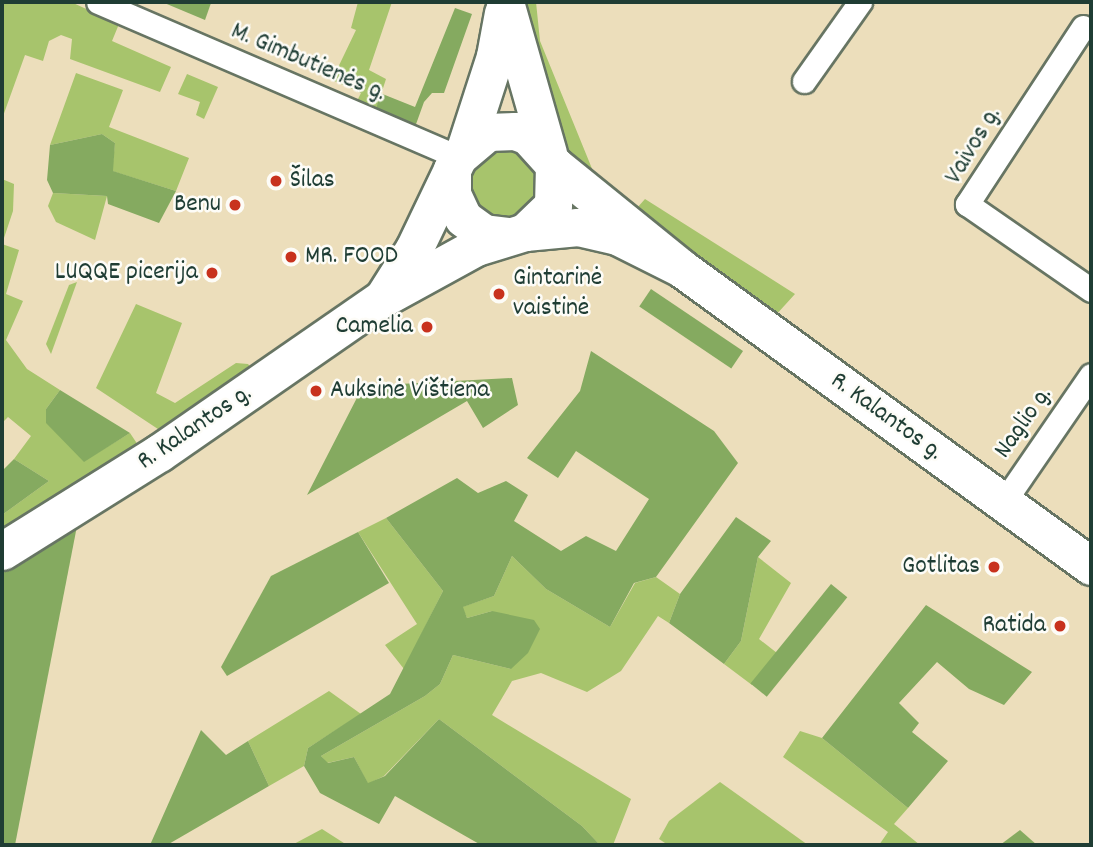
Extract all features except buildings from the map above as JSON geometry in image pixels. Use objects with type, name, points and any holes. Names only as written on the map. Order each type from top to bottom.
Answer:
[{"type":"main road","points":[[459,157],[495,56],[505,2]]},
{"type":"main road","points":[[505,2],[551,159]]},
{"type":"main road","name":"R. Kalantos g.","points":[[383,298],[414,248],[459,157],[476,138],[502,130],[528,136],[551,159],[681,268],[1091,566]]},
{"type":"main road","name":"R. Kalantos g.","points":[[459,157],[452,194],[463,218],[484,233],[517,234],[578,227],[605,233],[681,268]]},
{"type":"main road","name":"R. Kalantos g.","points":[[2,551],[159,453],[383,298],[476,247],[517,234],[553,205],[551,159]]},
{"type":"street","name":"M. Gimbutienės g.","points":[[98,2],[459,157]]},
{"type":"street","points":[[804,81],[860,2]]},
{"type":"street","name":"Vaivos g.","points":[[1083,27],[967,204],[1091,290]]},
{"type":"street","name":"Naglio g.","points":[[1003,503],[1091,374]]},
{"type":"green space","points":[[2,2],[71,2],[119,24],[112,41],[171,67],[160,92],[70,59],[72,39],[61,35],[49,41],[43,61],[25,55],[2,119]]},
{"type":"green space","points":[[162,2],[209,2],[211,3],[205,20]]},
{"type":"green space","points":[[358,2],[392,2],[369,70],[386,79],[376,110],[357,101],[361,93],[332,80],[356,30],[351,28]]},
{"type":"green space","points":[[518,2],[536,2],[540,41],[595,176],[637,208],[645,199],[795,294],[775,316],[607,197],[573,160],[551,109]]},
{"type":"green space","points":[[455,8],[472,14],[444,93],[432,93],[424,102],[415,127],[376,110],[380,93],[415,107]]},
{"type":"green space","points":[[76,73],[123,90],[109,127],[189,158],[176,191],[112,171],[115,143],[102,134],[50,145]]},
{"type":"green space","points":[[187,74],[218,87],[204,119],[196,115],[200,102],[178,94]]},
{"type":"green space","points":[[102,134],[115,143],[113,171],[176,191],[159,223],[108,204],[107,196],[53,193],[47,180],[50,145]]},
{"type":"green space","points":[[505,147],[525,153],[535,163],[541,183],[535,203],[525,213],[505,219],[485,213],[475,203],[469,183],[475,163],[485,153]]},
{"type":"green space","points":[[2,179],[14,184],[13,211],[2,244]]},
{"type":"green space","points":[[53,193],[107,196],[95,240],[56,222],[48,206]]},
{"type":"green space","points":[[2,244],[19,250],[6,294],[23,301],[6,340],[27,369],[60,390],[46,409],[84,461],[130,433],[142,451],[2,539],[2,515],[49,481],[14,459],[31,436],[8,417],[2,423]]},
{"type":"green space","points":[[77,282],[51,354],[46,344],[69,285]]},
{"type":"green space","points":[[651,289],[743,351],[731,368],[639,306]]},
{"type":"green space","points":[[136,304],[182,323],[156,393],[175,403],[236,363],[248,364],[254,371],[167,435],[96,388]]},
{"type":"green space","points":[[591,351],[714,431],[738,463],[656,577],[634,583],[610,627],[546,589],[512,556],[494,596],[463,607],[467,618],[492,611],[534,620],[540,629],[528,653],[511,669],[453,655],[440,684],[425,696],[321,756],[328,763],[354,757],[368,783],[385,776],[439,719],[582,826],[600,845],[481,845],[395,796],[379,824],[320,793],[304,766],[308,748],[390,694],[443,591],[386,518],[457,478],[478,493],[506,481],[528,495],[514,521],[561,551],[586,536],[616,551],[649,499],[576,451],[558,478],[527,458],[580,391]]},
{"type":"green space","points":[[512,378],[518,405],[483,428],[467,401],[307,495],[363,386]]},
{"type":"green space","points":[[60,390],[130,433],[84,462],[46,423],[46,409]]},
{"type":"green space","points":[[14,459],[49,481],[2,515],[2,471]]},
{"type":"green space","points":[[736,517],[771,541],[758,557],[741,641],[724,664],[669,623],[680,594]]},
{"type":"green space","points":[[386,518],[443,591],[404,669],[385,645],[417,624],[358,532]]},
{"type":"green space","points":[[77,526],[15,845],[2,845],[2,565]]},
{"type":"green space","points":[[358,532],[389,583],[227,676],[221,667],[271,576]]},
{"type":"green space","points":[[512,556],[546,589],[610,627],[635,583],[656,577],[680,594],[669,623],[658,616],[621,671],[587,692],[541,673],[512,681],[492,715],[631,799],[613,845],[600,845],[582,826],[439,719],[384,776],[368,784],[354,757],[327,763],[321,756],[425,696],[440,684],[453,655],[511,669],[492,611],[467,618],[462,607],[494,596]]},
{"type":"green space","points":[[758,557],[791,583],[759,639],[777,653],[752,685],[724,664],[741,641]]},
{"type":"green space","points":[[831,584],[847,597],[767,697],[750,683]]},
{"type":"green space","points":[[926,605],[1032,672],[1004,705],[969,689],[937,662],[899,703],[919,723],[912,732],[948,761],[908,808],[822,738]]},
{"type":"green space","points":[[329,691],[361,714],[308,748],[304,766],[269,786],[248,741]]},
{"type":"green space","points":[[201,730],[226,755],[248,741],[269,786],[167,845],[150,845]]},
{"type":"green space","points":[[800,731],[822,738],[908,808],[894,824],[920,845],[879,845],[888,832],[783,757]]},
{"type":"green space","points":[[720,782],[808,845],[668,845],[659,839],[669,821]]},
{"type":"green space","points":[[322,829],[347,845],[292,845]]},
{"type":"green space","points":[[1020,830],[1037,845],[1000,845]]},
{"type":"place","name":"Šilas","points":[[276,181]]},
{"type":"place","name":"Benu","points":[[235,205]]},
{"type":"place","name":"MR. FOOD","points":[[291,257]]},
{"type":"place","name":"LUQQE picerija","points":[[212,273]]},
{"type":"place","name":"Gintarinė vaistinė","points":[[499,294]]},
{"type":"place","name":"Camelia","points":[[427,327]]},
{"type":"place","name":"Auksinė Vištiena","points":[[316,391]]},
{"type":"place","name":"Gotlitas","points":[[994,567]]},
{"type":"place","name":"Ratida","points":[[1060,626]]}]
